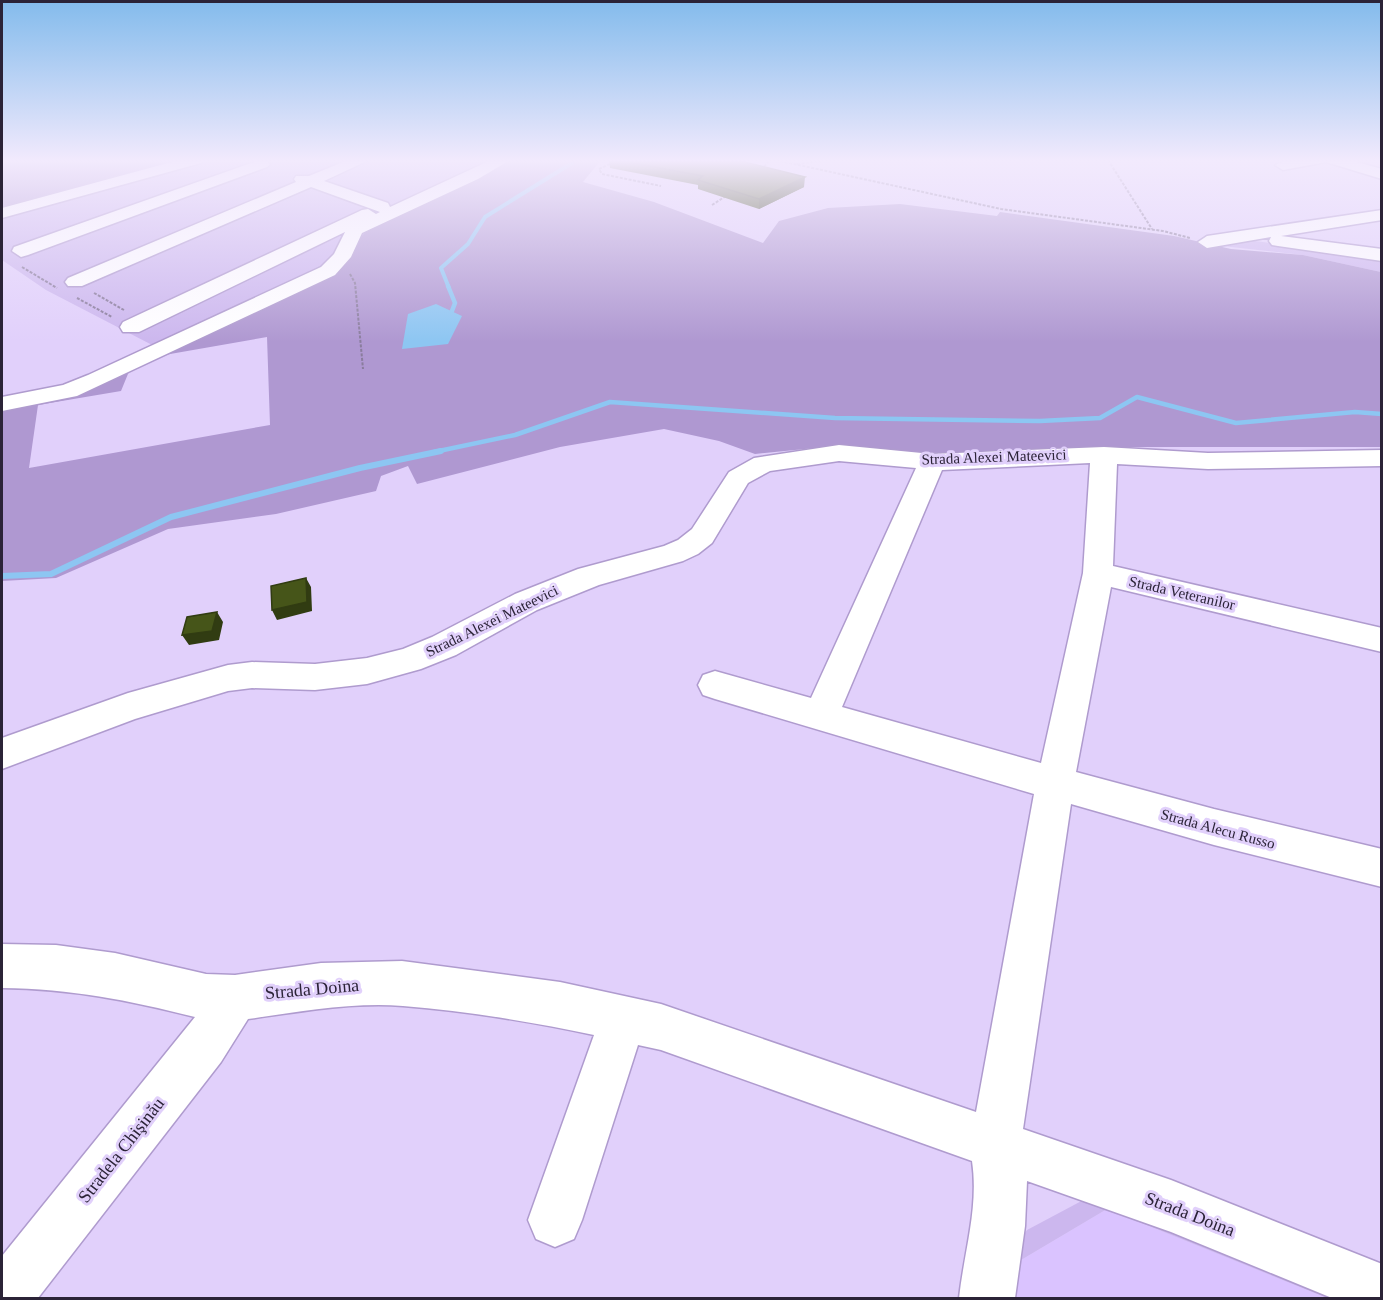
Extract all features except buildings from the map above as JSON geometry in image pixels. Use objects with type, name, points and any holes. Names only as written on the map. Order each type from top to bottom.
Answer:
[{"type":"street","points":[[18,257],[109,221]]},
{"type":"street","points":[[70,290],[222,221]]},
{"type":"street","points":[[137,325],[354,221]]},
{"type":"street","points":[[2,404],[69,391],[304,283],[328,271],[342,257],[355,230],[376,221]]},
{"type":"street","points":[[1207,242],[1345,221]]},
{"type":"street","points":[[1244,236],[1382,255]]},
{"type":"street","name":"Strada Alexei Mateevici","points":[[2,754],[128,707],[228,678],[252,675],[315,677],[367,671],[409,660],[444,646],[526,602],[562,587],[589,577],[673,554],[688,547],[706,530],[738,478],[763,464],[839,453],[932,462],[1104,454],[1228,461],[1382,458]]},
{"type":"street","points":[[987,1299],[1000,1182],[995,1146],[1055,784],[1098,573],[1104,454]]},
{"type":"street","points":[[821,715],[932,462]]},
{"type":"street","name":"Strada Veteranilor","points":[[1098,573],[1382,640]]},
{"type":"street","name":"Strada Alecu Russo","points":[[715,685],[1055,784],[1282,846],[1382,868]]},
{"type":"street","name":"Strada Doina","points":[[2,966],[56,967],[103,973],[206,997],[235,998],[321,986],[402,983],[560,1005],[661,1027],[1171,1206],[1333,1270],[1382,1293]]},
{"type":"street","name":"Stradela Chişinău","points":[[3,1299],[204,1045],[235,998]]},
{"type":"street","points":[[555,1220],[623,1019]]},
{"type":"path","points":[[1084,221],[1152,230],[1207,242]]},
{"type":"path","points":[[1146,221],[1152,230]]},
{"type":"path","points":[[18,257],[70,290],[137,325]]},
{"type":"path","points":[[342,257],[355,283],[363,369]]},
{"type":"path","points":[[70,290],[137,325]]},
{"type":"shaded area","points":[[2,221],[409,221],[347,259],[156,347],[46,290],[2,260]]},
{"type":"shaded area","points":[[379,221],[704,221],[763,243],[780,221],[1063,221],[1174,236],[1231,249],[1303,255],[1381,272],[1381,447],[1096,447],[964,454],[815,448],[755,454],[719,441],[664,429],[560,447],[417,484],[408,466],[381,476],[376,491],[276,514],[168,529],[56,578],[2,581],[2,407],[32,402],[130,369],[121,391],[38,405],[29,468],[270,425],[267,337],[153,357],[322,278],[374,223]]},
{"type":"shaded area","points":[[1248,240],[1381,258],[1381,272],[1303,255],[1213,245]]},
{"type":"shaded area","points":[[1104,1189],[1357,1298],[1327,1298],[1107,1209],[1021,1260],[1013,1250],[1027,1230]]},
{"type":"shaded area","points":[[1107,1209],[1327,1298],[1014,1298],[1021,1260]]},
{"type":"water","points":[[436,304],[462,316],[448,344],[402,349],[408,314]]},
{"type":"waterway","points":[[449,288],[441,268],[468,244],[483,221]]},
{"type":"waterway","points":[[448,286],[455,303],[452,311]]},
{"type":"waterway","points":[[434,452],[515,435],[610,402],[835,418],[1040,421],[1100,418],[1137,397],[1236,423],[1355,412],[1382,414]]},
{"type":"waterway","points":[[2,576],[51,574],[171,517],[360,468],[441,451]]}]
